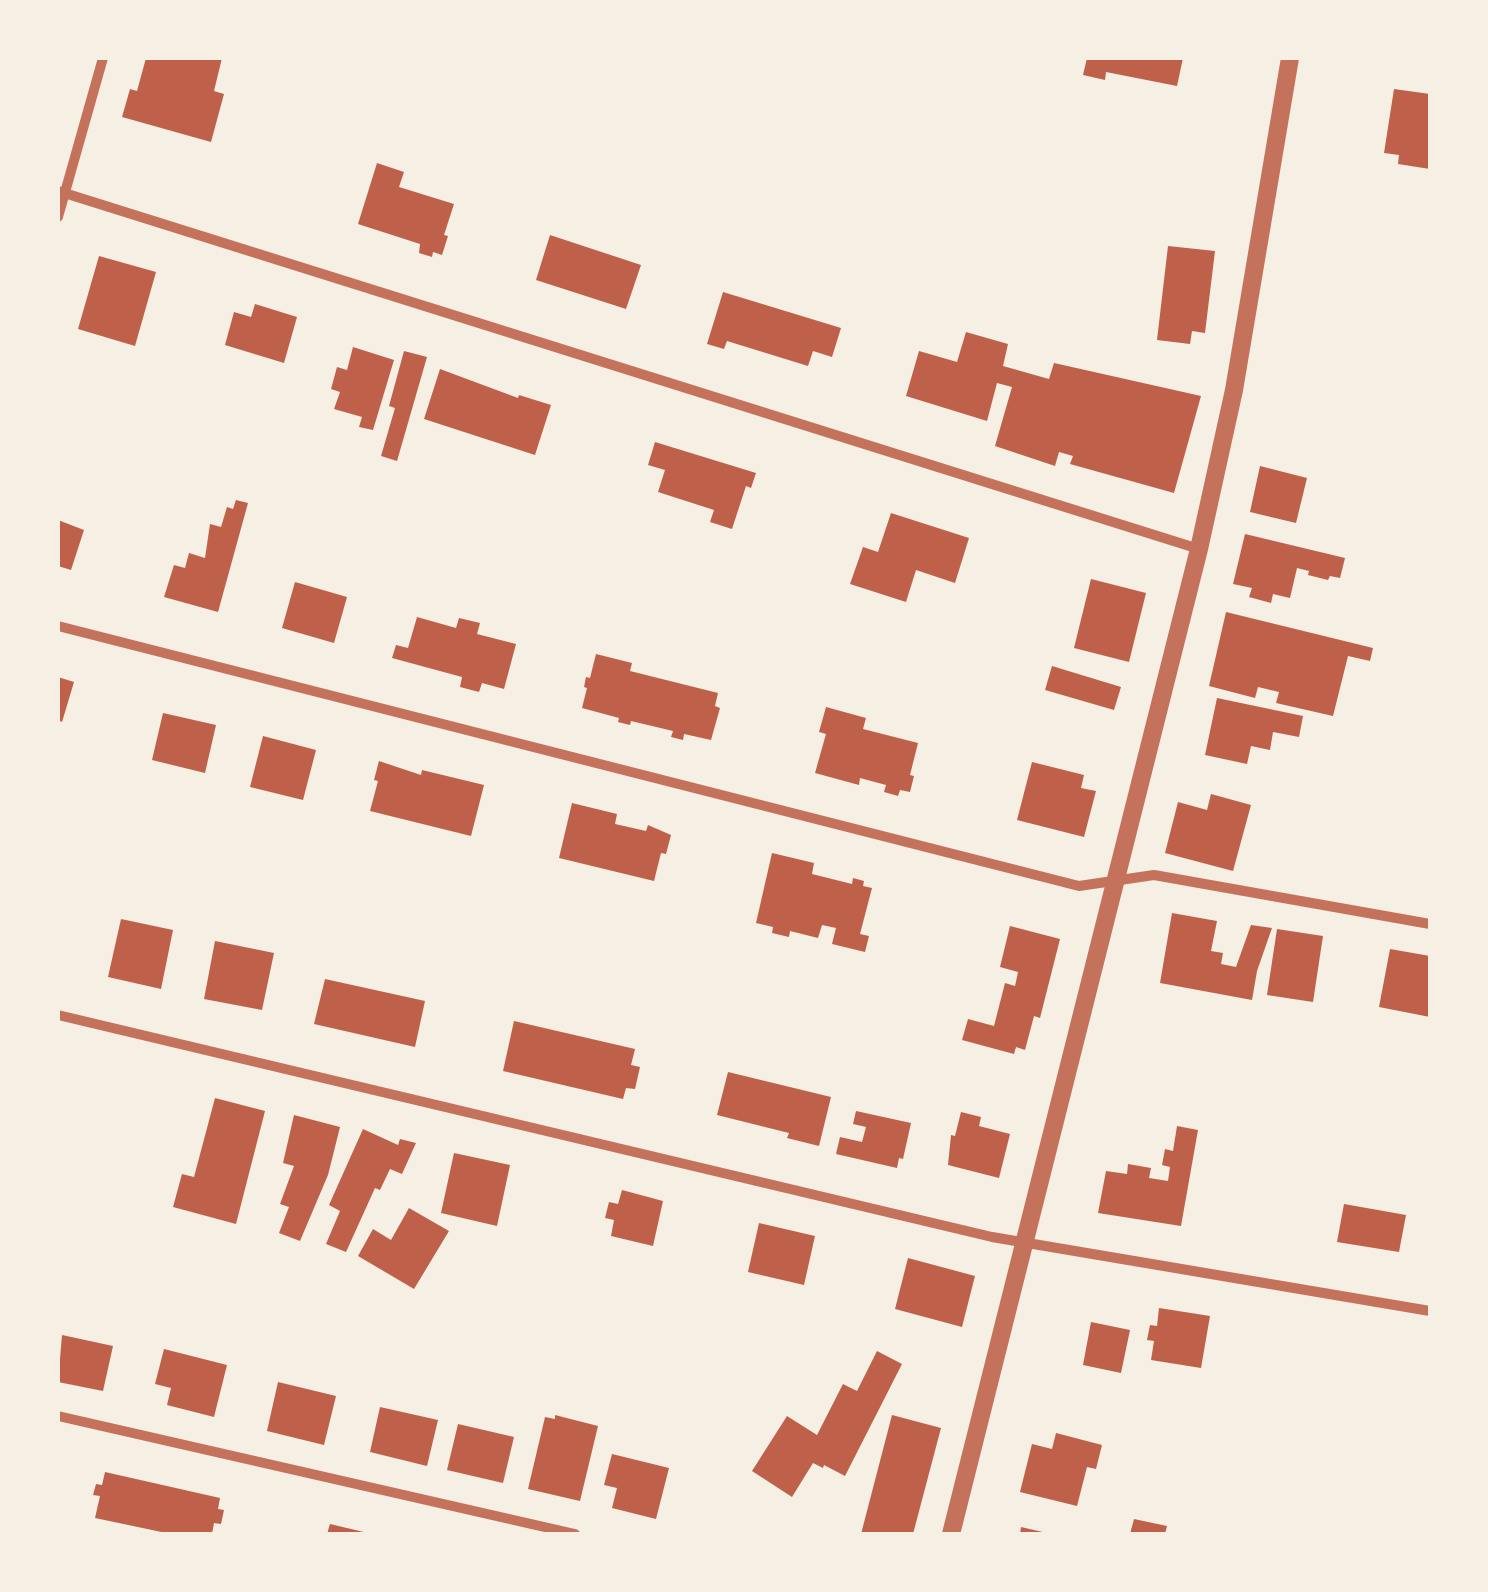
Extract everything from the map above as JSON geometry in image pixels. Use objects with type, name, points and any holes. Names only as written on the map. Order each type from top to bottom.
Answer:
[{"type":"street","points":[[58,217],[61,192],[103,58]]},
{"type":"street","points":[[951,1534],[1199,550],[1237,372],[1290,58]]},
{"type":"street","points":[[61,192],[1199,550]]},
{"type":"street","points":[[58,626],[1079,886],[1154,875],[1430,924]]},
{"type":"street","points":[[58,1015],[1024,1244],[1430,1312]]},
{"type":"street","points":[[58,1416],[575,1534]]},
{"type":"building","points":[[146,58],[222,58],[214,91],[224,94],[211,142],[122,117],[130,89],[137,91]]},
{"type":"building","points":[[1087,58],[1183,58],[1177,86],[1106,72],[1105,80],[1083,75]]},
{"type":"building","points":[[1394,89],[1430,94],[1430,169],[1398,164],[1399,155],[1384,153]]},
{"type":"building","points":[[377,163],[404,172],[399,187],[454,204],[442,255],[419,253],[420,244],[358,224]]},
{"type":"building","points":[[550,235],[641,265],[626,309],[536,280]]},
{"type":"building","points":[[1168,246],[1215,251],[1205,333],[1192,331],[1190,344],[1157,340]]},
{"type":"building","points":[[99,256],[156,272],[135,346],[78,329]]},
{"type":"building","points":[[723,292],[841,328],[832,357],[813,351],[808,366],[727,341],[724,349],[707,344]]},
{"type":"building","points":[[255,304],[297,317],[284,363],[225,345],[234,312],[251,317]]},
{"type":"building","points":[[966,332],[1008,344],[1003,366],[1049,379],[1054,363],[1201,396],[1174,493],[1070,464],[1073,456],[1059,452],[1055,466],[995,446],[1012,387],[997,383],[987,421],[906,396],[919,351],[957,362]]},
{"type":"building","points":[[353,347],[394,360],[373,430],[359,427],[362,417],[334,409],[340,392],[331,389],[337,367],[347,370]]},
{"type":"building","points":[[404,351],[427,357],[397,461],[381,456],[395,408],[389,406]]},
{"type":"building","points":[[440,369],[518,398],[519,395],[551,405],[535,455],[424,419]]},
{"type":"building","points":[[655,442],[756,473],[751,488],[746,486],[732,529],[710,522],[714,510],[658,492],[665,470],[648,465]]},
{"type":"building","points":[[1260,466],[1307,478],[1296,523],[1250,512]]},
{"type":"building","points":[[236,500],[248,503],[218,612],[164,597],[174,565],[185,568],[189,553],[205,558],[210,524],[221,527],[227,507],[233,509]]},
{"type":"building","points":[[891,513],[969,538],[955,583],[916,570],[906,602],[850,584],[863,547],[878,552]]},
{"type":"building","points":[[58,520],[84,530],[71,570],[58,566]]},
{"type":"building","points":[[1245,534],[1345,558],[1340,578],[1330,576],[1328,580],[1297,568],[1290,598],[1273,594],[1271,603],[1249,597],[1252,588],[1233,584]]},
{"type":"building","points":[[1091,579],[1146,593],[1129,662],[1074,648]]},
{"type":"building","points":[[295,582],[347,597],[334,643],[282,628]]},
{"type":"building","points":[[1226,612],[1373,648],[1370,661],[1348,656],[1333,716],[1276,703],[1279,692],[1258,687],[1255,698],[1209,686]]},
{"type":"building","points":[[417,617],[456,628],[459,618],[480,623],[477,634],[516,644],[504,689],[482,683],[479,692],[460,687],[462,677],[392,658],[396,645],[408,648]]},
{"type":"building","points":[[596,654],[632,663],[630,671],[718,693],[715,706],[720,708],[711,740],[684,734],[683,740],[671,737],[673,731],[631,721],[630,725],[618,722],[619,718],[582,708],[586,677],[590,678]]},
{"type":"building","points":[[1052,666],[1121,687],[1114,710],[1045,690]]},
{"type":"building","points":[[58,677],[74,682],[62,722],[58,720]]},
{"type":"building","points":[[1217,698],[1303,716],[1299,737],[1273,732],[1270,750],[1251,746],[1247,764],[1205,755]]},
{"type":"building","points":[[826,707],[866,718],[863,729],[918,743],[910,792],[900,790],[898,796],[884,792],[886,785],[860,778],[859,785],[815,773],[826,734],[819,732]]},
{"type":"building","points":[[163,713],[216,725],[205,773],[152,760]]},
{"type":"building","points":[[263,736],[316,750],[303,800],[250,787]]},
{"type":"building","points":[[379,761],[421,775],[422,770],[484,785],[471,836],[370,811]]},
{"type":"building","points":[[1032,762],[1084,775],[1081,788],[1096,791],[1084,837],[1017,820]]},
{"type":"building","points":[[1211,794],[1251,805],[1233,871],[1165,853],[1178,802],[1207,810]]},
{"type":"building","points":[[572,803],[617,814],[615,824],[646,831],[648,825],[671,835],[666,854],[661,853],[654,881],[559,858]]},
{"type":"building","points":[[772,853],[814,863],[812,874],[852,884],[853,878],[872,888],[860,934],[869,936],[865,952],[832,944],[836,928],[822,925],[818,938],[790,931],[789,937],[756,923]]},
{"type":"building","points":[[1172,913],[1217,921],[1211,951],[1223,953],[1221,964],[1236,967],[1251,925],[1272,928],[1252,1000],[1160,983]]},
{"type":"building","points":[[121,919],[173,930],[161,989],[108,977]]},
{"type":"building","points":[[1010,926],[1060,939],[1040,1018],[1034,1016],[1025,1050],[1016,1047],[1014,1054],[962,1040],[968,1019],[994,1026],[1005,983],[1015,986],[1018,972],[1000,967]]},
{"type":"building","points":[[1277,929],[1323,936],[1313,1002],[1267,995]]},
{"type":"building","points":[[215,941],[274,953],[262,1010],[204,999]]},
{"type":"building","points":[[1390,949],[1430,956],[1430,1017],[1379,1007]]},
{"type":"building","points":[[325,979],[425,1001],[415,1047],[314,1024]]},
{"type":"building","points":[[514,1021],[635,1049],[631,1065],[640,1067],[635,1089],[626,1088],[623,1099],[503,1071]]},
{"type":"building","points":[[728,1072],[831,1097],[819,1146],[787,1138],[789,1133],[717,1115]]},
{"type":"building","points":[[215,1098],[265,1111],[236,1224],[173,1207],[182,1174],[194,1177]]},
{"type":"building","points":[[856,1111],[911,1123],[903,1159],[899,1158],[897,1168],[836,1154],[840,1137],[862,1142],[866,1127],[853,1124]]},
{"type":"building","points":[[961,1112],[981,1117],[979,1126],[1010,1134],[999,1178],[948,1165],[951,1135],[955,1136]]},
{"type":"building","points":[[294,1115],[340,1127],[328,1175],[300,1241],[279,1233],[289,1207],[280,1204],[294,1166],[283,1163]]},
{"type":"building","points":[[1177,1126],[1198,1130],[1181,1226],[1098,1213],[1106,1171],[1127,1174],[1128,1164],[1151,1168],[1149,1178],[1168,1181],[1170,1167],[1162,1165],[1165,1149],[1173,1151]]},
{"type":"building","points":[[363,1129],[398,1145],[400,1139],[416,1143],[402,1174],[390,1169],[380,1190],[375,1188],[346,1252],[326,1244],[340,1211],[329,1205]]},
{"type":"building","points":[[454,1153],[510,1165],[497,1226],[441,1213]]},
{"type":"building","points":[[622,1190],[663,1201],[653,1246],[611,1236],[614,1220],[605,1218],[609,1202],[618,1204]]},
{"type":"building","points":[[1344,1204],[1406,1215],[1399,1252],[1337,1242]]},
{"type":"building","points":[[409,1208],[449,1231],[414,1289],[358,1256],[373,1229],[391,1240]]},
{"type":"building","points":[[759,1223],[815,1236],[804,1285],[748,1272]]},
{"type":"building","points":[[908,1258],[975,1276],[962,1327],[895,1309]]},
{"type":"building","points":[[1159,1308],[1210,1316],[1201,1368],[1151,1360],[1154,1341],[1147,1340],[1150,1325],[1157,1326]]},
{"type":"building","points":[[1091,1322],[1130,1330],[1121,1373],[1083,1365]]},
{"type":"building","points":[[62,1335],[113,1346],[103,1391],[58,1382]]},
{"type":"building","points":[[164,1349],[227,1365],[214,1417],[167,1405],[171,1388],[155,1384]]},
{"type":"building","points":[[877,1351],[902,1364],[845,1476],[813,1463],[792,1497],[752,1471],[787,1416],[817,1435],[843,1384],[857,1391]]},
{"type":"building","points":[[278,1382],[336,1396],[324,1445],[267,1431]]},
{"type":"building","points":[[380,1407],[438,1420],[427,1466],[370,1452]]},
{"type":"building","points":[[555,1415],[598,1426],[580,1501],[528,1489],[545,1417],[555,1419]]},
{"type":"building","points":[[892,1415],[941,1428],[913,1534],[861,1534]]},
{"type":"building","points":[[458,1424],[514,1437],[503,1483],[447,1470]]},
{"type":"building","points":[[1056,1433],[1102,1445],[1096,1469],[1087,1467],[1077,1506],[1020,1492],[1032,1444],[1052,1449]]},
{"type":"building","points":[[612,1454],[669,1468],[656,1519],[612,1508],[617,1488],[604,1485]]},
{"type":"building","points":[[105,1472],[220,1498],[218,1509],[224,1510],[221,1524],[214,1523],[212,1534],[171,1534],[95,1518],[100,1496],[93,1495],[96,1484],[102,1485]]},
{"type":"building","points":[[1134,1519],[1167,1526],[1165,1534],[1130,1534]]},
{"type":"building","points":[[330,1524],[368,1533],[327,1534]]},
{"type":"building","points":[[1021,1527],[1047,1533],[1047,1534],[1020,1534]]}]
